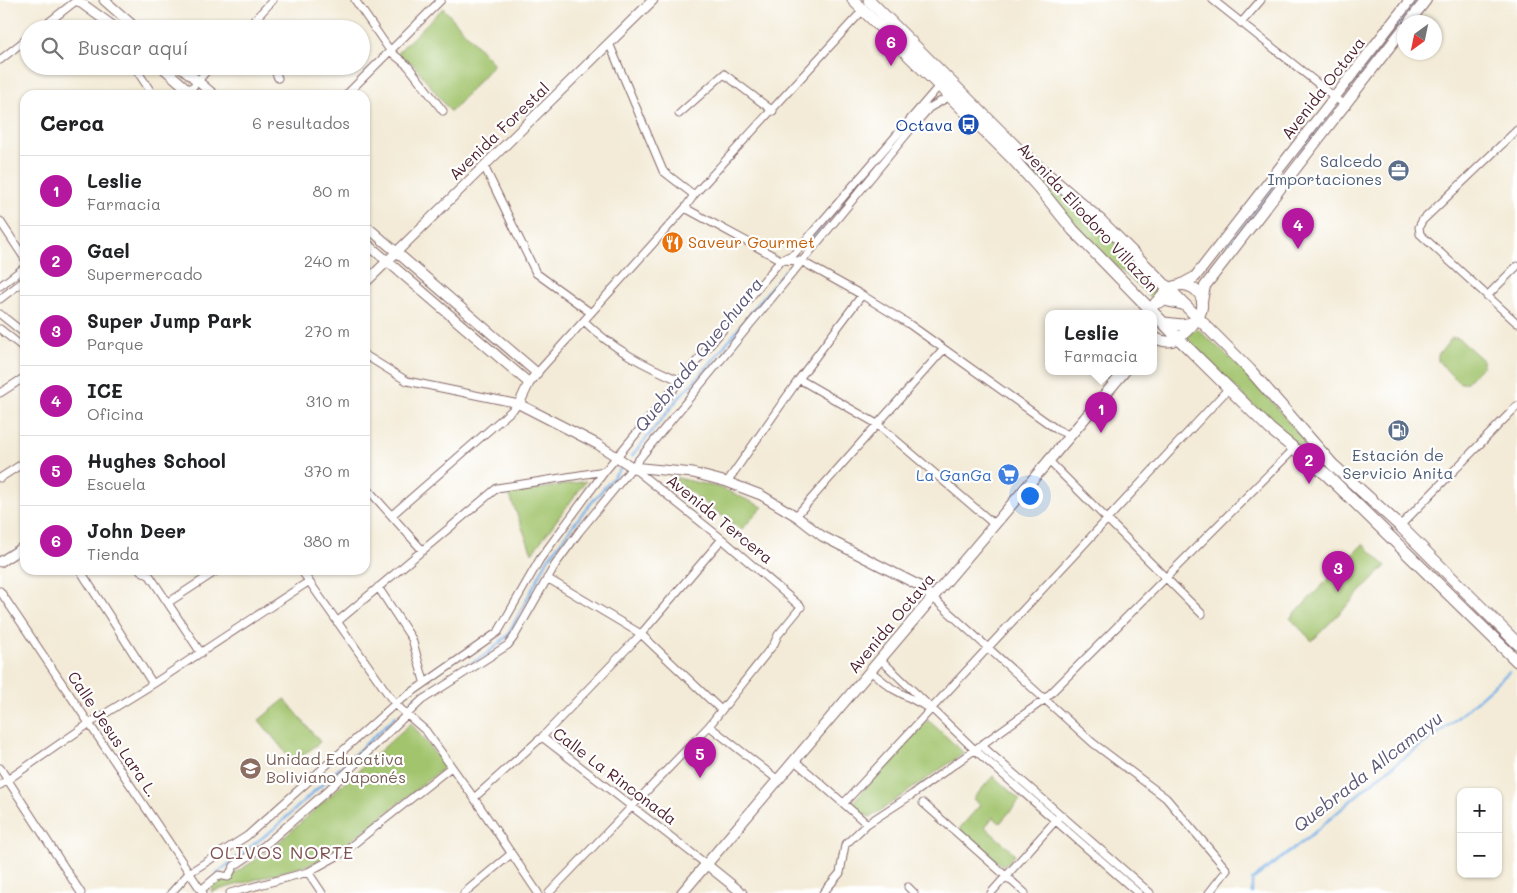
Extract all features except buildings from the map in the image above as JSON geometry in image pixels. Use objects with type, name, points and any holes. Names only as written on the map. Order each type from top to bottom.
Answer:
[{"type":"highway","name":"Avenida Eliodoro Villazón","points":[[853,0],[866,5],[1019,150],[1101,222],[1168,289],[1194,321],[1250,370],[1332,464],[1400,526],[1516,640]]},
{"type":"highway","name":"Avenida Eliodoro Villazón","points":[[866,5],[939,86],[1012,158],[1073,230],[1151,308]]},
{"type":"highway","points":[[1151,308],[1164,300],[1182,304]]},
{"type":"highway","name":"Avenida Eliodoro Villazón","points":[[1157,315],[1229,388],[1294,449],[1327,475],[1517,661]]},
{"type":"highway","points":[[1164,323],[1182,326],[1194,321]]},
{"type":"main road","name":"Avenida Octava","points":[[1168,289],[1195,277],[1410,0]]},
{"type":"main road","points":[[1414,15],[1426,0]]},
{"type":"main road","name":"Avenida Octava","points":[[1194,321],[1202,312],[1205,286],[1346,106],[1397,37]]},
{"type":"main road","points":[[1182,284],[1194,289],[1202,301]]},
{"type":"main road","points":[[1151,308],[1168,289]]},
{"type":"main road","points":[[1157,346],[1178,338],[1194,321]]},
{"type":"main road","points":[[1157,338],[1166,342]]},
{"type":"main road","name":"Avenida Octava","points":[[682,893],[932,597],[1050,462],[1122,375]]},
{"type":"street","points":[[51,20],[77,0],[104,20]]},
{"type":"street","points":[[104,0],[126,20]]},
{"type":"street","points":[[256,20],[273,0]]},
{"type":"street","points":[[355,0],[369,20]]},
{"type":"street","points":[[370,72],[441,0]]},
{"type":"street","name":"Avenida Forestal","points":[[370,278],[653,0]]},
{"type":"street","points":[[1212,0],[1346,106]]},
{"type":"street","points":[[1240,24],[1261,0]]},
{"type":"street","points":[[392,516],[518,404],[529,383],[685,208],[694,195],[773,111],[866,5]]},
{"type":"street","points":[[114,20],[116,11]]},
{"type":"street","points":[[370,22],[391,52],[408,66],[443,111]]},
{"type":"street","points":[[609,43],[664,171],[694,195]]},
{"type":"street","points":[[0,60],[20,44]]},
{"type":"street","points":[[679,114],[724,74],[773,111]]},
{"type":"street","points":[[140,75],[150,90]]},
{"type":"street","points":[[171,75],[188,90]]},
{"type":"street","points":[[190,75],[208,90]]},
{"type":"street","points":[[192,90],[203,75]]},
{"type":"street","points":[[351,90],[367,75]]},
{"type":"street","points":[[171,893],[190,873],[247,836],[395,704],[424,681],[498,632],[540,559],[605,471],[781,260],[794,254],[939,86]]},
{"type":"street","points":[[202,891],[219,875],[228,878],[234,866],[265,844],[325,793],[409,715],[422,700],[508,645],[547,578],[579,532],[923,115],[930,108],[950,96]]},
{"type":"street","points":[[1517,130],[1422,221],[1419,227],[1420,234],[1517,323]]},
{"type":"street","points":[[484,166],[536,272],[591,313]]},
{"type":"street","points":[[685,208],[781,260],[802,261],[862,295],[944,349],[1056,429],[1071,436]]},
{"type":"street","points":[[0,221],[20,251]]},
{"type":"street","points":[[370,229],[537,374]]},
{"type":"street","points":[[370,246],[529,383]]},
{"type":"street","points":[[1487,296],[1517,266]]},
{"type":"street","points":[[0,286],[20,270]]},
{"type":"street","points":[[0,299],[20,284]]},
{"type":"street","points":[[727,482],[799,379],[862,295]]},
{"type":"street","points":[[0,314],[20,330]]},
{"type":"street","points":[[584,321],[602,338],[638,362],[682,381]]},
{"type":"street","points":[[0,329],[20,344]]},
{"type":"street","points":[[796,516],[944,349]]},
{"type":"street","points":[[370,358],[407,382],[518,404]]},
{"type":"street","points":[[799,379],[878,424],[996,525]]},
{"type":"street","points":[[0,393],[20,380]]},
{"type":"street","points":[[844,803],[1229,388]]},
{"type":"street","name":"Avenida Tercera","points":[[518,404],[618,457],[632,467],[722,539],[801,607],[721,710]]},
{"type":"street","points":[[1400,526],[1517,406]]},
{"type":"street","points":[[823,893],[840,873],[841,858],[846,845],[867,824],[913,794],[1044,700],[1294,449]]},
{"type":"street","points":[[1050,462],[1202,614]]},
{"type":"street","points":[[0,478],[20,465]]},
{"type":"street","points":[[632,467],[693,474],[727,482],[761,495],[796,516],[822,536],[918,585],[1093,743],[1166,798],[1227,870],[1209,893]]},
{"type":"street","points":[[337,622],[497,488],[605,471]]},
{"type":"street","points":[[370,492],[423,551]]},
{"type":"street","points":[[542,737],[641,634],[722,539]]},
{"type":"street","points":[[0,562],[20,549]]},
{"type":"street","points":[[83,575],[154,684]]},
{"type":"street","points":[[148,575],[169,602],[201,653]]},
{"type":"street","points":[[169,602],[210,575]]},
{"type":"street","points":[[304,575],[395,704],[426,731],[538,893]]},
{"type":"street","points":[[547,578],[641,634],[721,710],[709,726],[549,893]]},
{"type":"street","points":[[0,785],[90,723],[154,684],[308,582]]},
{"type":"street","points":[[378,587],[412,640],[424,681]]},
{"type":"street","name":"Calle Jesus Lara L.","points":[[0,591],[202,891]]},
{"type":"street","points":[[880,659],[932,710],[1058,818],[1138,893]]},
{"type":"street","points":[[870,671],[892,689],[932,710]]},
{"type":"street","points":[[709,726],[778,780]]},
{"type":"street","name":"Calle La Rinconada","points":[[474,798],[542,737],[742,893]]},
{"type":"street","points":[[795,761],[867,824]]},
{"type":"street","points":[[230,893],[308,872],[341,854],[451,767]]},
{"type":"street","points":[[0,768],[81,893]]},
{"type":"street","points":[[923,803],[1025,893]]},
{"type":"street","points":[[991,893],[1058,818]]},
{"type":"street","points":[[1058,818],[1150,893]]},
{"type":"street","points":[[464,893],[512,854]]},
{"type":"street","points":[[308,872],[322,893]]},
{"type":"street","points":[[908,887],[914,893]]},
{"type":"green space","points":[[443,8],[494,64],[451,112],[414,65],[397,53]]},
{"type":"green space","points":[[1005,145],[1071,200],[1163,289],[1152,299],[1088,240]]},
{"type":"green space","points":[[1196,328],[1247,373],[1306,442],[1300,447],[1264,416],[1186,338]]},
{"type":"green space","points":[[1452,338],[1458,338],[1483,360],[1483,366],[1466,383],[1459,383],[1438,361],[1438,355]]},
{"type":"green space","points":[[669,476],[721,488],[763,507],[741,530]]},
{"type":"green space","points":[[586,481],[532,553],[509,494]]},
{"type":"green space","points":[[1363,544],[1386,566],[1312,641],[1290,618]]},
{"type":"green space","points":[[285,699],[320,742],[294,763],[259,720]]},
{"type":"green space","points":[[928,720],[964,753],[871,817],[862,814],[851,804]]},
{"type":"green space","points":[[411,723],[445,767],[336,852],[314,863],[211,892],[213,887],[268,852]]},
{"type":"green space","points":[[993,776],[1020,800],[1000,823],[993,817],[985,827],[1015,854],[1007,864],[1001,865],[959,829],[980,805],[973,799]]},
{"type":"waterway","name":"Quebrada Quechuara","points":[[1343,97],[1417,0]]},
{"type":"waterway","name":"Quebrada Quechuara","points":[[1210,270],[1335,107]]},
{"type":"waterway","name":"Quebrada Quechuara","points":[[808,243],[894,143]]},
{"type":"waterway","name":"Quebrada Quechuara","points":[[632,456],[682,394],[709,365],[785,270]]},
{"type":"waterway","name":"Quebrada Quechuara","points":[[412,700],[488,653],[508,635],[548,559],[581,515],[622,467]]},
{"type":"waterway","name":"Quebrada Allcamayu","points":[[1252,893],[1252,880],[1309,837],[1378,777],[1449,725],[1509,672]]},
{"type":"waterway","name":"Quebrada Quechuara","points":[[217,873],[276,827],[396,716]]},
{"type":"place","name":"John Deer","points":[[891,66]]},
{"type":"place","name":"Octava","points":[[969,125]]},
{"type":"place","name":"Salcedo Importaciones","points":[[1398,170]]},
{"type":"place","name":"Saveur Gourmet","points":[[672,242]]},
{"type":"place","name":"ICE","points":[[1298,249]]},
{"type":"place","name":"Estación de Servicio Anita","points":[[1398,431]]},
{"type":"place","name":"Leslie","points":[[1101,433]]},
{"type":"place","name":"La GanGa","points":[[1008,475]]},
{"type":"place","name":"Gael","points":[[1309,484]]},
{"type":"place","name":"Super Jump Park","points":[[1338,592]]},
{"type":"place","name":"Unidad Educativa Boliviano Japonés","points":[[250,768]]},
{"type":"place","name":"Hughes School","points":[[700,778]]},
{"type":"district","name":"OLIVOS NORTE","points":[[282,853]]}]
